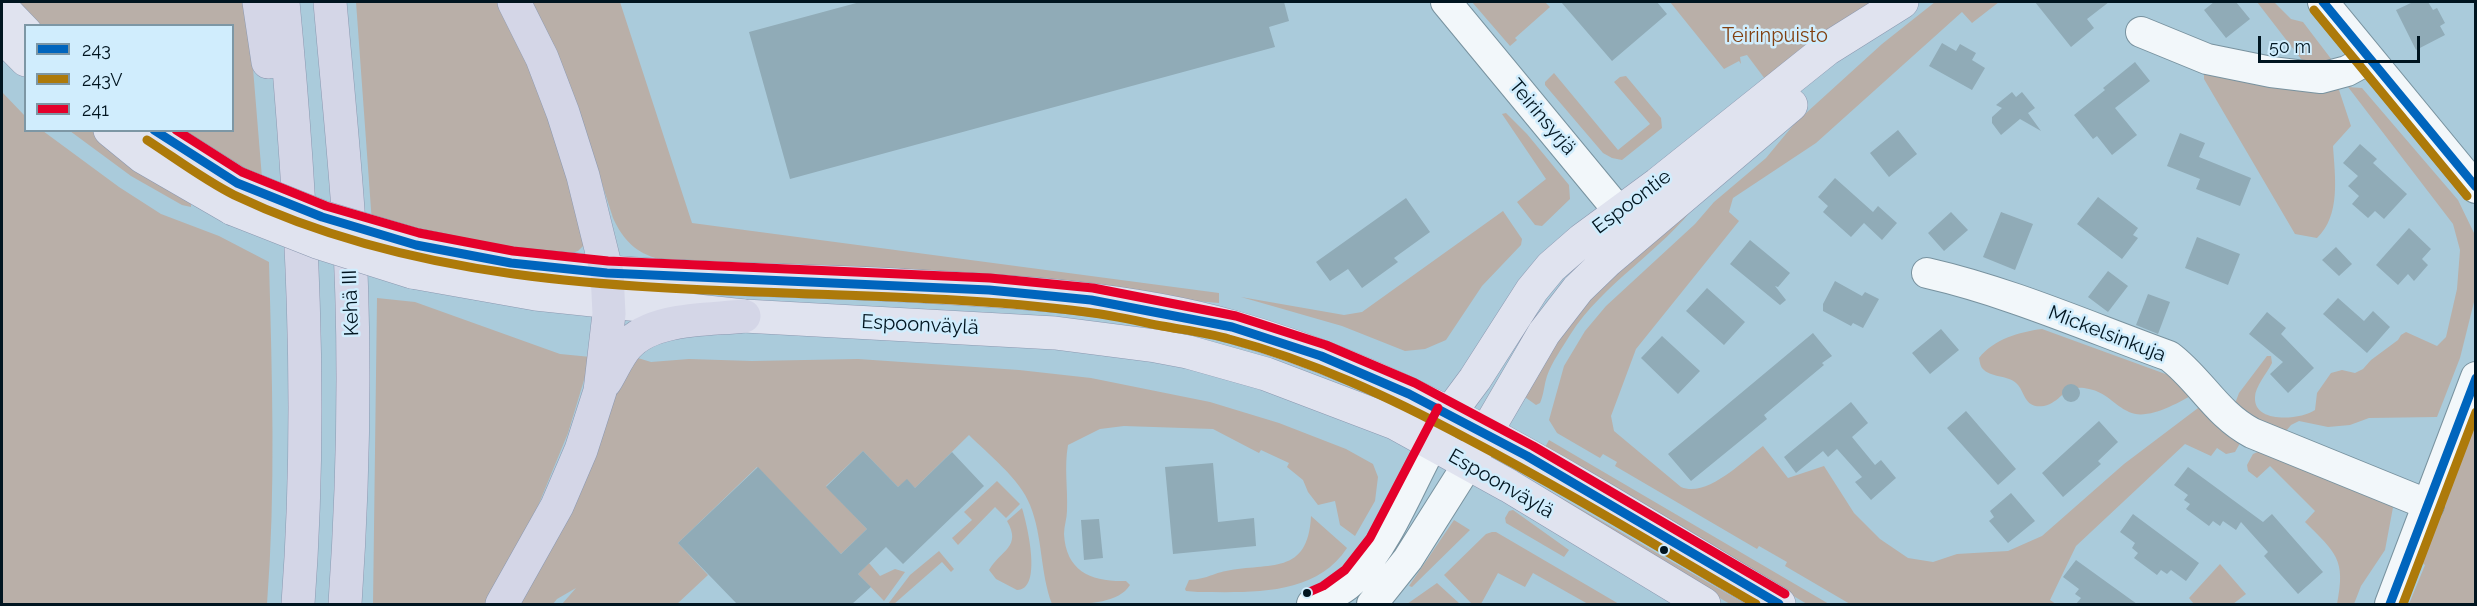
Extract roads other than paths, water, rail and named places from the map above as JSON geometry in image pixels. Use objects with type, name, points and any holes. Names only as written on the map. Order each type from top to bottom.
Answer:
[{"type":"highway","points":[[259,2],[273,101],[300,220]]},
{"type":"highway","points":[[283,2],[300,220],[305,444],[298,604]]},
{"type":"highway","name":"Kehä III","points":[[330,2],[348,210],[352,343],[350,535],[345,604]]},
{"type":"highway","points":[[502,604],[557,506],[581,450],[600,392],[609,314],[608,287],[583,176],[542,58],[514,2]]},
{"type":"highway","points":[[600,392],[628,345],[650,329],[688,321],[744,316]]},
{"type":"main road","name":"Espoontie","points":[[1468,464],[1544,333],[1658,184],[1827,49],[1895,7]]},
{"type":"main road","points":[[2,8],[24,31]]},
{"type":"main road","points":[[2,36],[24,58]]},
{"type":"main road","name":"Espoonväylä","points":[[113,132],[143,156],[235,196],[317,242],[414,259],[482,286],[989,290],[1091,300],[1232,327],[1322,356],[1449,414],[1527,456],[1779,604]]},
{"type":"main road","name":"Espoonväylä","points":[[155,132],[235,196]]},
{"type":"main road","name":"Espoontie","points":[[1432,445],[1449,414],[1551,267],[1629,222]]},
{"type":"main road","name":"Espoonväylä","points":[[608,287],[744,316],[1055,333],[1156,346],[1266,374],[1395,423],[1704,604]]},
{"type":"street","name":"Teirinsyrjä","points":[[1446,2],[1629,222]]},
{"type":"street","points":[[2323,2],[2475,188]]},
{"type":"street","points":[[2141,32],[2207,59],[2271,72],[2321,78],[2347,71],[2369,58]]},
{"type":"street","name":"Mickelsinkuja","points":[[1927,273],[1962,281],[2033,305],[2169,356],[2182,366],[2234,424],[2429,506]]},
{"type":"street","points":[[2390,604],[2429,506],[2475,376]]},
{"type":"street","points":[[1312,604],[1329,597],[1354,579],[1380,544],[1432,445]]},
{"type":"street","points":[[1354,579],[1372,604],[1408,559],[1468,464]]},
{"type":"park label","name":"Teirinpuisto","points":[[1775,36]]}]
